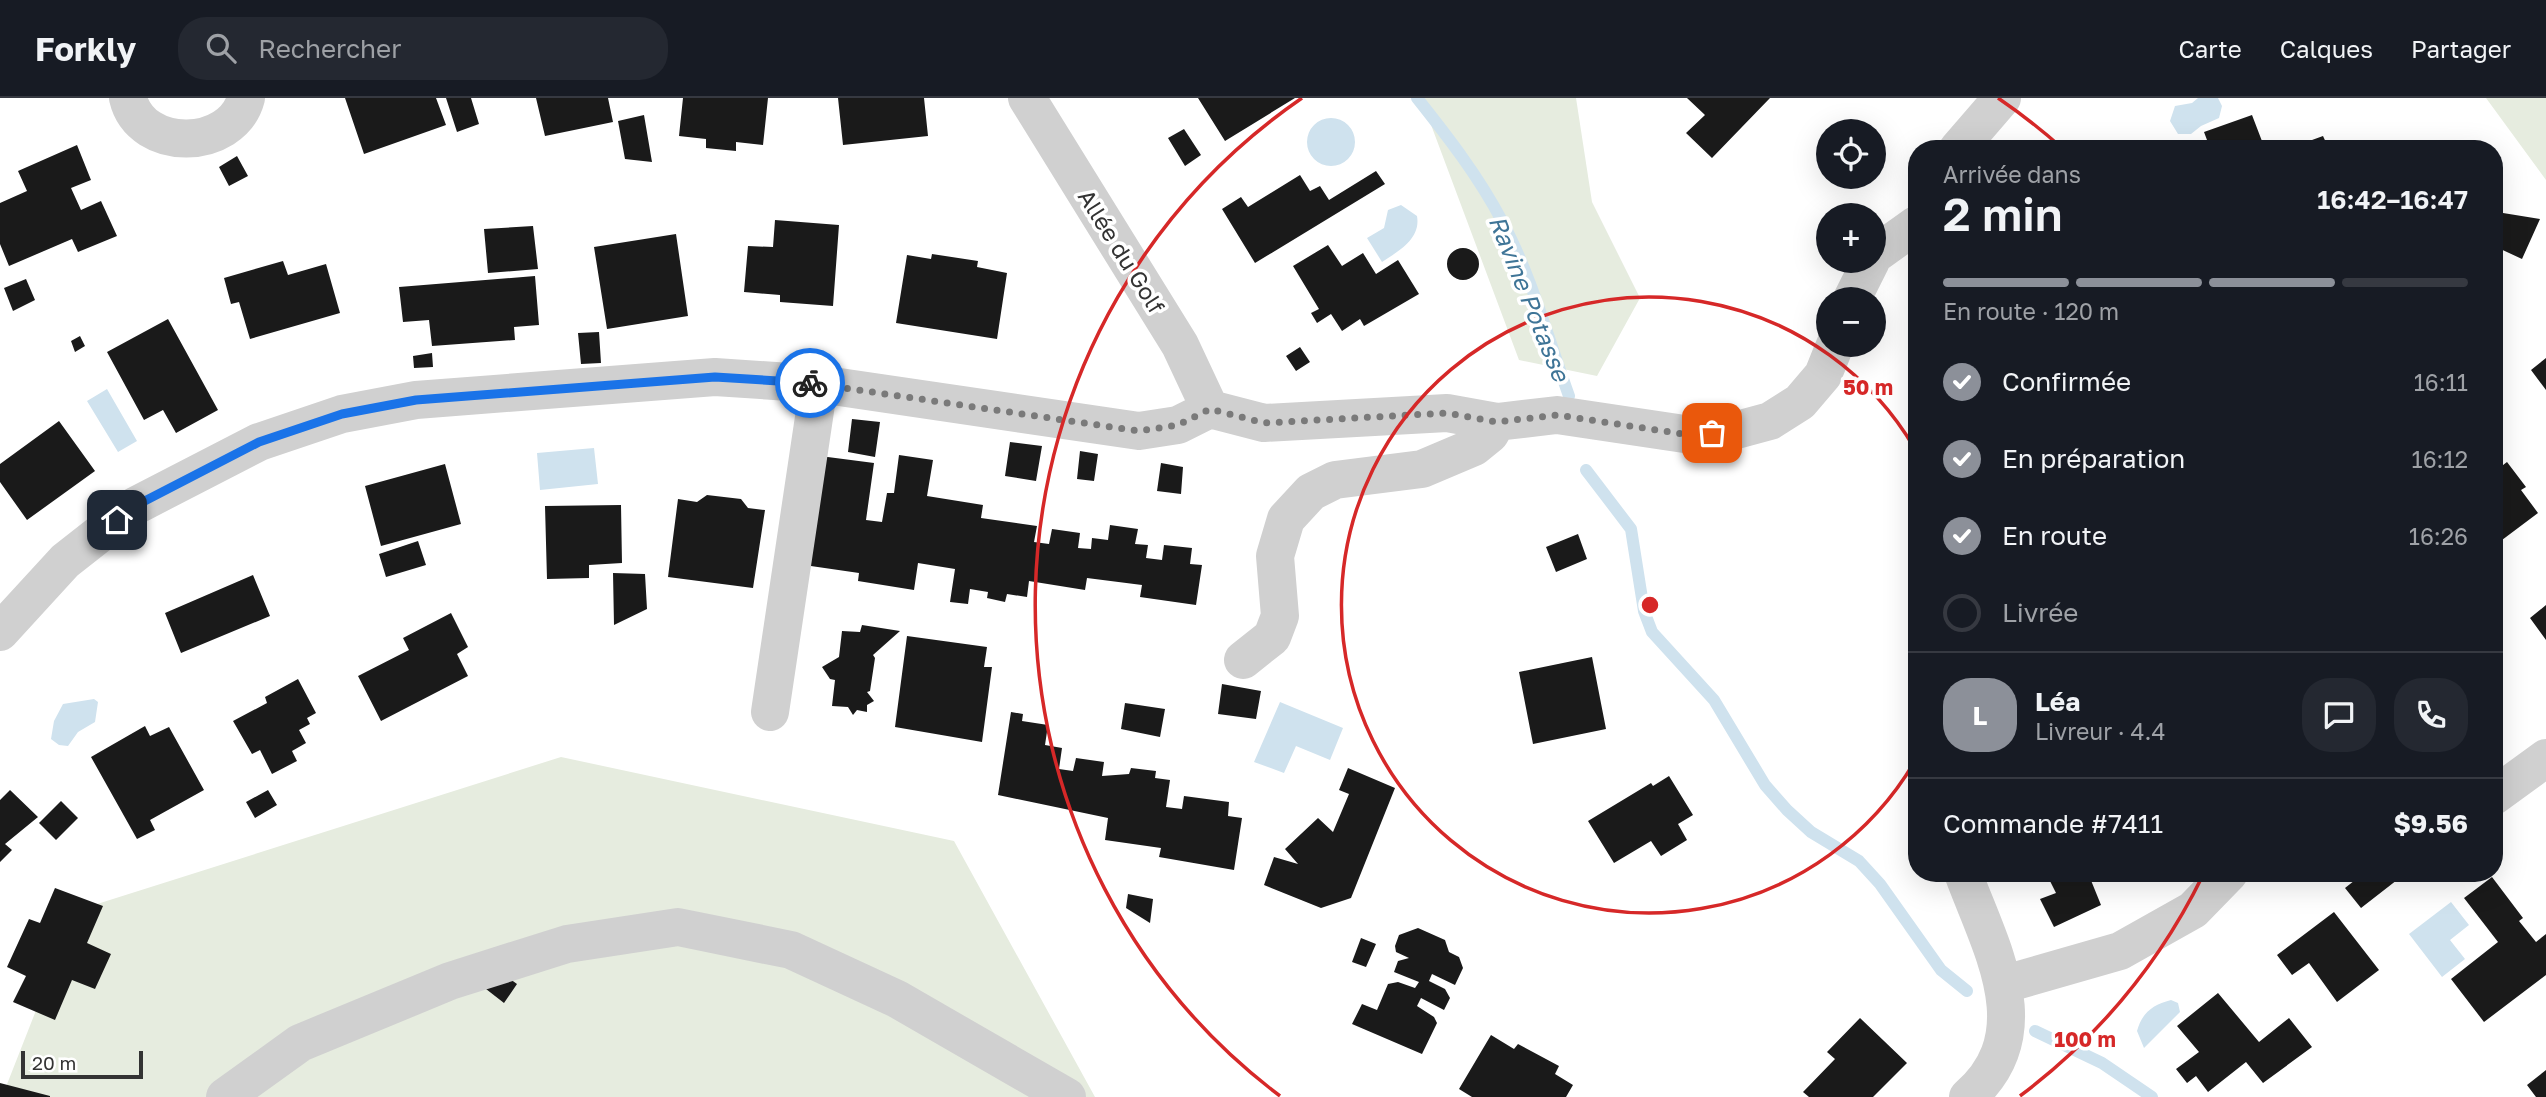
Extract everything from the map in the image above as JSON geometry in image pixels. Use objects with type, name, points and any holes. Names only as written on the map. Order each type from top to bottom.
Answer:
[{"type":"street","points":[[128,98],[130,106],[147,126],[172,138],[200,139],[224,128],[244,106],[246,98]]},
{"type":"street","name":"Allée du Golf","points":[[1027,98],[1181,345],[1210,409]]},
{"type":"street","points":[[1966,140],[2000,99]]},
{"type":"street","points":[[1886,246],[1908,231]]},
{"type":"street","points":[[0,632],[65,561],[135,506],[259,442],[342,414],[416,400],[715,377],[819,384],[1139,431],[1178,425],[1210,409],[1264,423],[1447,413],[1497,422],[1557,415],[1690,435],[1733,431],[1770,421],[1800,402],[1824,375],[1831,357]]},
{"type":"street","points":[[770,712],[819,384]]},
{"type":"street","points":[[1243,660],[1272,637],[1280,615],[1275,556],[1286,519],[1311,492],[1335,480],[1422,469],[1474,447],[1490,435],[1497,422]]},
{"type":"street","points":[[2503,789],[2546,758]]},
{"type":"street","points":[[1966,882],[2005,984],[2006,1026],[2001,1054],[1968,1097]]},
{"type":"street","points":[[2005,984],[2120,951],[2193,911],[2220,882]]},
{"type":"street","points":[[225,1097],[300,1043],[450,981],[567,944],[678,927],[791,950],[897,999],[1068,1097]]},
{"type":"shaded area","points":[[1421,98],[1576,98],[1592,202],[1640,298],[1597,376],[1519,360]]},
{"type":"shaded area","points":[[2486,98],[2546,98],[2546,180]]},
{"type":"shaded area","points":[[561,757],[954,841],[1095,1097],[2,1097],[75,911]]},
{"type":"water","points":[[2198,98],[2218,98],[2222,106],[2219,118],[2191,134],[2178,134],[2170,121],[2175,106],[2192,103]]},
{"type":"water","points":[[1331,118],[1348,125],[1355,142],[1348,159],[1331,166],[1314,159],[1307,142],[1314,125]]},
{"type":"water","points":[[1401,205],[1417,216],[1416,231],[1407,244],[1382,262],[1367,238],[1384,228],[1388,210]]},
{"type":"water","points":[[107,389],[137,441],[118,452],[87,401]]},
{"type":"water","points":[[594,448],[598,484],[540,490],[537,453]]},
{"type":"water","points":[[94,699],[98,702],[95,722],[78,732],[68,746],[59,745],[51,739],[54,721],[63,704]]},
{"type":"water","points":[[1280,702],[1343,728],[1330,760],[1296,746],[1284,773],[1254,762]]},
{"type":"water","points":[[2451,902],[2469,925],[2450,940],[2465,959],[2442,977],[2409,934]]},
{"type":"water","points":[[2171,1000],[2178,1003],[2180,1012],[2144,1048],[2137,1031],[2142,1019],[2153,1007]]},
{"type":"building","points":[[345,98],[436,98],[446,125],[364,154]]},
{"type":"building","points":[[446,98],[471,98],[479,124],[457,132]]},
{"type":"building","points":[[536,98],[608,98],[613,122],[545,136]]},
{"type":"building","points":[[683,98],[768,98],[763,145],[736,142],[736,151],[706,148],[706,139],[679,136]]},
{"type":"building","points":[[838,98],[924,98],[928,136],[843,145]]},
{"type":"building","points":[[1198,98],[1295,98],[1225,141]]},
{"type":"building","points":[[1687,98],[1770,98],[1712,158],[1686,133],[1705,115]]},
{"type":"building","points":[[644,115],[652,162],[625,159],[618,121]]},
{"type":"building","points":[[2252,115],[2262,140],[2207,140],[2204,132]]},
{"type":"building","points":[[1184,129],[1201,155],[1185,166],[1168,138]]},
{"type":"building","points":[[77,145],[91,180],[71,188],[81,210],[101,201],[117,236],[78,252],[72,239],[9,266],[0,244],[0,203],[27,191],[18,171]]},
{"type":"building","points":[[237,156],[248,176],[229,186],[219,167]]},
{"type":"building","points":[[1376,171],[1385,184],[1255,263],[1222,209],[1241,197],[1248,207],[1300,175],[1310,191],[1320,186],[1329,200]]},
{"type":"building","points":[[2503,213],[2540,219],[2522,259],[2503,250]]},
{"type":"building","points":[[775,220],[839,225],[833,306],[780,302],[780,295],[744,292],[748,246],[773,247]]},
{"type":"building","points":[[533,226],[538,269],[488,273],[484,229]]},
{"type":"building","points":[[676,234],[688,316],[607,329],[594,247]]},
{"type":"building","points":[[1328,245],[1342,266],[1363,253],[1376,274],[1398,260],[1419,294],[1364,326],[1360,319],[1342,331],[1331,314],[1317,323],[1311,313],[1319,309],[1293,266]]},
{"type":"building","points":[[1463,248],[1474,253],[1479,264],[1474,275],[1463,280],[1452,275],[1447,264],[1452,253]]},
{"type":"building","points":[[932,254],[978,261],[977,267],[1007,273],[997,339],[896,323],[907,255],[931,259]]},
{"type":"building","points":[[283,261],[288,275],[326,264],[340,313],[250,339],[239,302],[231,304],[224,278]]},
{"type":"building","points":[[535,276],[539,325],[514,327],[515,340],[432,346],[429,320],[403,322],[399,287]]},
{"type":"building","points":[[26,279],[35,300],[13,311],[4,288]]},
{"type":"building","points":[[168,319],[218,410],[176,433],[163,410],[144,420],[107,352]]},
{"type":"building","points":[[599,332],[601,363],[581,364],[578,333]]},
{"type":"building","points":[[80,336],[85,346],[75,352],[71,341]]},
{"type":"building","points":[[1300,347],[1310,362],[1296,371],[1286,356]]},
{"type":"building","points":[[432,353],[433,367],[414,368],[413,356]]},
{"type":"building","points":[[2546,358],[2546,390],[2531,370]]},
{"type":"building","points":[[852,419],[880,422],[875,457],[848,452]]},
{"type":"building","points":[[59,421],[95,471],[27,520],[0,482],[0,464]]},
{"type":"building","points":[[1010,442],[1042,446],[1036,481],[1005,476]]},
{"type":"building","points":[[1080,451],[1098,454],[1094,481],[1077,479]]},
{"type":"building","points":[[899,455],[933,460],[927,496],[983,505],[981,518],[1037,526],[1034,542],[1049,544],[1052,529],[1080,533],[1078,548],[1091,549],[1092,538],[1108,540],[1110,525],[1138,529],[1135,544],[1148,545],[1146,558],[1162,560],[1164,545],[1192,548],[1190,564],[1202,565],[1196,605],[1140,597],[1142,585],[1087,578],[1085,590],[1029,581],[1027,597],[1007,594],[1005,602],[987,598],[988,592],[970,589],[968,604],[950,602],[955,569],[918,563],[914,590],[858,581],[859,573],[804,565],[820,456],[874,463],[866,520],[882,522],[887,493],[894,493]]},
{"type":"building","points":[[2507,462],[2526,487],[2521,490],[2538,513],[2503,539],[2503,465]]},
{"type":"building","points":[[1161,463],[1183,467],[1181,494],[1157,491]]},
{"type":"building","points":[[445,464],[461,524],[381,546],[365,486]]},
{"type":"building","points":[[707,495],[741,499],[748,508],[765,510],[753,588],[668,577],[678,499],[697,502]]},
{"type":"building","points":[[621,505],[622,563],[589,565],[589,578],[547,579],[545,506]]},
{"type":"building","points":[[1578,534],[1587,559],[1556,572],[1546,547]]},
{"type":"building","points":[[418,541],[426,565],[386,577],[379,554]]},
{"type":"building","points":[[613,573],[645,574],[647,609],[614,625]]},
{"type":"building","points":[[253,575],[270,616],[181,653],[165,613]]},
{"type":"building","points":[[2546,605],[2546,640],[2530,618]]},
{"type":"building","points":[[451,613],[468,647],[457,654],[468,676],[381,721],[358,676],[409,650],[403,638]]},
{"type":"building","points":[[862,625],[900,631],[873,655],[875,658],[870,691],[867,692],[874,701],[867,705],[867,712],[857,710],[853,715],[848,707],[832,706],[835,680],[830,679],[822,667],[839,657],[842,631],[860,632]]},
{"type":"building","points":[[907,636],[987,647],[984,667],[992,667],[982,742],[895,727]]},
{"type":"building","points":[[1592,657],[1606,729],[1533,744],[1519,672]]},
{"type":"building","points":[[298,679],[316,713],[307,718],[310,724],[299,730],[306,743],[292,751],[297,761],[272,774],[260,750],[252,754],[233,721],[267,703],[265,697]]},
{"type":"building","points":[[1222,684],[1261,691],[1256,719],[1218,714]]},
{"type":"building","points":[[1125,703],[1165,709],[1160,737],[1121,729]]},
{"type":"building","points":[[1011,712],[1023,714],[1022,721],[1048,725],[1045,745],[1062,748],[1059,769],[1073,771],[1076,758],[1104,762],[1102,776],[1129,774],[1131,768],[1156,771],[1155,778],[1170,780],[1166,807],[1182,809],[1184,796],[1229,802],[1228,816],[1242,818],[1234,870],[1159,857],[1161,848],[1105,840],[1108,818],[998,795]]},
{"type":"building","points":[[145,726],[150,736],[169,727],[204,790],[150,820],[155,830],[137,839],[91,757]]},
{"type":"building","points":[[1348,768],[1395,788],[1351,898],[1321,908],[1264,885],[1274,857],[1298,864],[1285,849],[1318,818],[1333,832],[1349,794],[1339,790]]},
{"type":"building","points":[[1669,776],[1693,815],[1678,824],[1687,840],[1661,856],[1651,841],[1614,863],[1588,821],[1651,783],[1653,786]]},
{"type":"building","points":[[10,790],[38,817],[5,844],[12,850],[0,862],[0,800]]},
{"type":"building","points":[[268,790],[277,805],[255,818],[246,802]]},
{"type":"building","points":[[61,801],[78,818],[56,840],[39,823]]},
{"type":"building","points":[[2050,882],[2092,882],[2101,905],[2054,927],[2040,899],[2056,893]]},
{"type":"building","points":[[2353,882],[2394,882],[2361,908],[2345,888]]},
{"type":"building","points":[[2485,882],[2496,882],[2523,918],[2519,921],[2536,942],[2546,934],[2546,975],[2484,1022],[2451,979],[2498,942],[2464,898]]},
{"type":"building","points":[[55,888],[103,906],[87,943],[111,954],[95,989],[72,980],[55,1020],[13,1002],[26,976],[7,967],[29,919],[40,923]]},
{"type":"building","points":[[1128,894],[1153,899],[1150,923],[1126,908]]},
{"type":"building","points":[[2334,912],[2379,970],[2337,1002],[2309,963],[2292,975],[2277,955]]},
{"type":"building","points":[[1418,928],[1445,940],[1449,952],[1459,957],[1463,968],[1455,985],[1432,974],[1429,981],[1445,989],[1450,998],[1444,1010],[1421,998],[1417,1006],[1434,1017],[1437,1023],[1422,1054],[1352,1024],[1362,1004],[1377,1010],[1388,984],[1398,982],[1415,988],[1419,982],[1394,972],[1398,961],[1409,958],[1396,952],[1395,946],[1399,935]]},
{"type":"building","points":[[1361,938],[1376,944],[1366,967],[1352,962]]},
{"type":"building","points":[[499,971],[517,984],[504,1003],[486,989]]},
{"type":"building","points":[[2218,993],[2259,1042],[2289,1018],[2312,1047],[2263,1083],[2246,1062],[2208,1092],[2196,1076],[2187,1083],[2176,1069],[2199,1052],[2177,1026]]},
{"type":"building","points":[[1860,1018],[1907,1063],[1873,1097],[1809,1097],[1803,1092],[1835,1059],[1827,1052]]},
{"type":"building","points":[[1491,1035],[1514,1049],[1518,1044],[1559,1066],[1555,1074],[1573,1085],[1566,1097],[1472,1097],[1459,1089]]},
{"type":"building","points":[[2546,1070],[2546,1097],[2536,1097],[2527,1085]]},
{"type":"building","points":[[0,1083],[50,1096],[50,1097],[0,1097]]},
{"type":"waterway","name":"Ravine Potasse","points":[[1417,98],[1473,173],[1502,221],[1530,285],[1569,396]]},
{"type":"waterway","name":"Ravine Potasse","points":[[1586,470],[1631,529],[1644,611],[1652,632],[1714,700],[1765,785],[1811,832],[1859,861],[1880,884],[1941,970],[1967,991]]},
{"type":"waterway","name":"Ravine Potasse","points":[[2035,1031],[2102,1063],[2152,1097]]},
{"type":"way so far","points":[[810,383],[1139,431],[1178,425],[1210,409],[1264,423],[1447,413],[1497,422],[1557,415],[1690,435],[1712,433]]},
{"type":"route","points":[[117,520],[135,506],[259,442],[342,414],[367,409],[416,400],[715,377],[810,383]]}]
